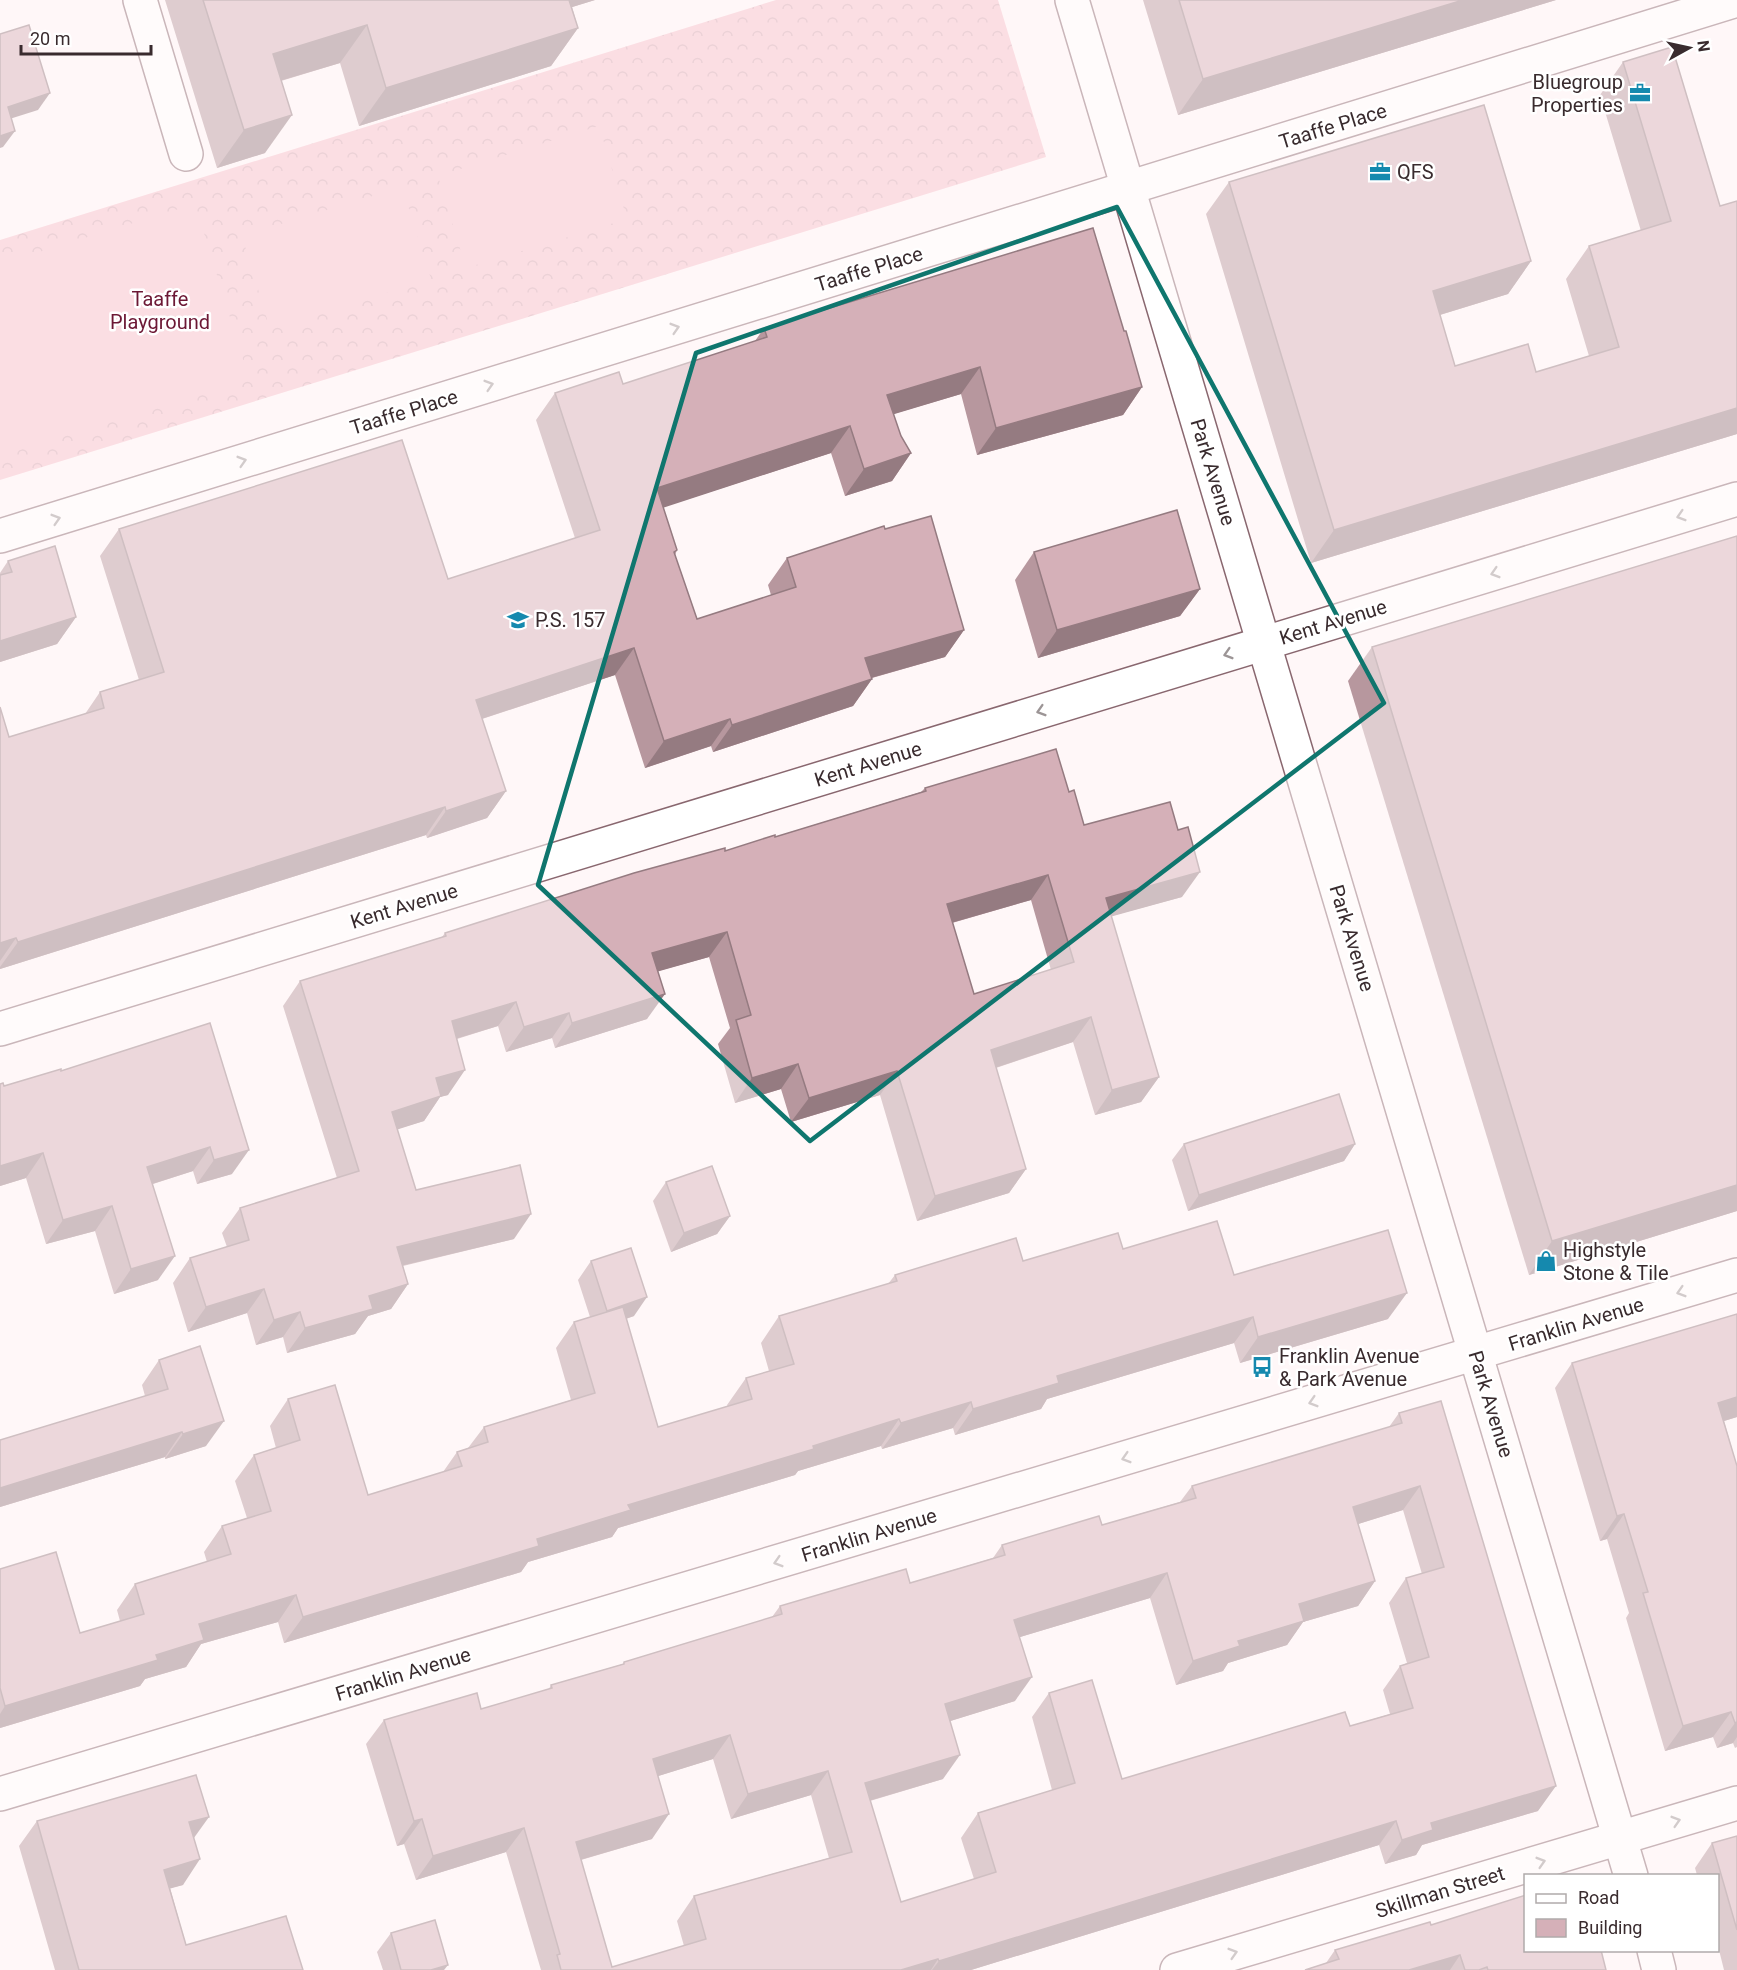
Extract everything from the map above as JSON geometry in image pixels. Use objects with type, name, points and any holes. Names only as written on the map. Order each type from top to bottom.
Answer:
[{"type":"street","points":[[140,0],[186,154]]},
{"type":"street","name":"Park Avenue","points":[[1072,0],[1631,1874]]},
{"type":"street","name":"Taaffe Place","points":[[0,536],[1737,0]]},
{"type":"street","name":"Kent Avenue","points":[[0,1029],[1737,499]]},
{"type":"street","name":"Franklin Avenue","points":[[0,1794],[1737,1275]]},
{"type":"street","name":"Skillman Street","points":[[1177,1970],[1737,1803]]},
{"type":"street","points":[[1654,1952],[1659,1970]]},
{"type":"highlighted area","points":[[1117,207],[1384,703],[810,1141],[538,885],[696,353]]},
{"type":"green space","name":"Taaffe Playground","points":[[776,0],[998,0],[1046,157],[0,480],[0,240]]},
{"type":"green space","points":[[599,126],[627,219],[466,268],[438,176]]},
{"type":"green space","points":[[402,187],[431,279],[270,329],[242,236]]},
{"type":"green space","points":[[195,204],[249,379],[0,456],[0,264]]},
{"type":"building","points":[[203,0],[569,0],[578,28],[386,88],[367,25],[273,54],[292,115],[244,130]]},
{"type":"building","points":[[1179,0],[1463,0],[1203,79]]},
{"type":"building","points":[[29,25],[50,93],[8,107],[15,131],[0,136],[0,34]]},
{"type":"building","points":[[1672,47],[1720,206],[1737,201],[1737,408],[1334,530],[1229,182],[1484,105],[1531,261],[1433,291],[1455,366],[1528,344],[1536,372],[1619,347],[1589,246],[1671,221],[1623,62]]},
{"type":"building","points":[[1093,228],[1142,387],[996,428],[980,367],[887,395],[901,436],[911,453],[864,469],[850,426],[657,488],[677,550],[674,552],[697,619],[796,587],[787,558],[884,526],[885,529],[931,516],[964,630],[865,658],[872,679],[732,725],[730,719],[664,741],[634,648],[476,700],[506,791],[446,811],[445,807],[18,942],[16,938],[0,943],[0,707],[9,737],[104,708],[100,692],[164,672],[119,529],[402,440],[448,579],[600,530],[555,393],[619,372],[623,384],[767,337],[764,328]]},
{"type":"building","points":[[1177,510],[1200,589],[1057,630],[1034,552]]},
{"type":"building","points":[[1737,536],[1737,1185],[1552,1241],[1372,647]]},
{"type":"building","points":[[55,546],[76,617],[0,641],[0,575],[12,572],[8,561]]},
{"type":"building","points":[[1056,749],[1069,792],[1074,790],[1084,825],[1170,802],[1178,830],[1188,827],[1200,872],[1106,898],[1159,1077],[1112,1090],[1091,1017],[991,1050],[1026,1169],[935,1196],[897,1071],[809,1098],[798,1064],[752,1078],[736,1020],[751,1015],[727,932],[652,953],[665,994],[572,1023],[569,1013],[524,1027],[516,1002],[452,1021],[465,1070],[436,1078],[441,1096],[392,1112],[416,1190],[520,1165],[531,1214],[397,1247],[408,1284],[369,1296],[373,1309],[305,1328],[300,1312],[274,1320],[264,1289],[206,1307],[190,1258],[249,1240],[240,1208],[359,1171],[300,981],[446,936],[445,933],[634,873],[725,848],[725,851],[775,835],[775,837],[926,791],[925,788]],"holes":[[[1048,875],[1074,962],[974,994],[947,904]]]},
{"type":"building","points":[[210,1023],[249,1150],[214,1160],[210,1147],[147,1167],[175,1256],[131,1269],[112,1206],[63,1220],[43,1153],[0,1166],[0,1084],[3,1083],[4,1086],[61,1069],[61,1071]]},
{"type":"building","points":[[1339,1094],[1355,1144],[1199,1195],[1184,1144]]},
{"type":"building","points":[[712,1166],[730,1216],[684,1233],[666,1182]]},
{"type":"building","points":[[1217,1221],[1234,1275],[1388,1230],[1407,1293],[1258,1337],[1253,1317],[1057,1376],[1059,1383],[973,1409],[971,1402],[901,1423],[899,1419],[813,1446],[814,1449],[628,1505],[631,1510],[537,1539],[539,1546],[303,1617],[296,1595],[199,1624],[204,1640],[156,1655],[158,1660],[5,1706],[0,1688],[0,1569],[56,1552],[80,1633],[144,1614],[135,1584],[231,1554],[222,1526],[271,1511],[254,1455],[300,1440],[288,1399],[335,1385],[368,1495],[462,1466],[457,1452],[488,1442],[484,1427],[595,1393],[574,1322],[623,1307],[658,1427],[752,1399],[746,1378],[794,1364],[779,1316],[897,1281],[895,1275],[1016,1238],[1023,1261],[1118,1233],[1123,1249]]},
{"type":"building","points":[[631,1248],[647,1297],[607,1311],[591,1261]]},
{"type":"building","points":[[1737,1314],[1737,1397],[1718,1403],[1737,1466],[1737,1722],[1735,1723],[1731,1712],[1683,1726],[1643,1593],[1648,1592],[1624,1514],[1617,1516],[1572,1363]]},
{"type":"building","points":[[200,1346],[224,1421],[0,1488],[0,1440],[168,1389],[159,1360]]},
{"type":"building","points":[[1441,1401],[1556,1786],[1431,1823],[1433,1830],[1402,1840],[1396,1821],[939,1961],[938,1959],[901,1970],[561,1970],[557,1955],[560,1954],[524,1828],[433,1856],[422,1819],[414,1821],[384,1720],[477,1693],[481,1709],[552,1688],[551,1685],[782,1614],[780,1606],[906,1569],[910,1583],[1005,1555],[1002,1545],[1099,1516],[1102,1525],[1196,1498],[1192,1486],[1402,1423],[1399,1413]],"holes":[[[1420,1486],[1444,1567],[1406,1578],[1429,1657],[1400,1666],[1413,1708],[1350,1726],[1345,1712],[1122,1779],[1092,1680],[1049,1693],[1075,1783],[978,1813],[996,1872],[901,1902],[865,1783],[960,1755],[945,1704],[1032,1677],[1014,1620],[1167,1573],[1193,1661],[1240,1646],[1238,1641],[1304,1621],[1299,1604],[1375,1581],[1353,1507]],[[730,1735],[748,1794],[828,1771],[852,1852],[694,1896],[706,1939],[612,1967],[576,1842],[669,1814],[653,1759]]]},
{"type":"building","points":[[196,1775],[209,1817],[189,1822],[200,1859],[164,1870],[186,1945],[286,1916],[303,1970],[79,1970],[37,1821]]},
{"type":"building","points":[[1737,1836],[1737,1930],[1712,1843]]},
{"type":"building","points":[[1524,1896],[1524,1952],[1602,1952],[1606,1970],[1488,1970],[1487,1967],[1479,1970],[1465,1970],[1460,1955],[1409,1970],[1305,1970],[1339,1959],[1335,1950],[1430,1922],[1431,1925]]},
{"type":"building","points":[[435,1920],[448,1965],[431,1970],[401,1970],[391,1933]]},
{"type":"place","name":"Bluegroup Properties","points":[[1640,93]]},
{"type":"place","name":"QFS","points":[[1380,172]]},
{"type":"place","name":"P.S. 157","points":[[518,620]]},
{"type":"place","name":"Highstyle Stone & Tile","points":[[1546,1261]]},
{"type":"place","name":"Franklin Avenue & Park Avenue","points":[[1262,1367]]}]
